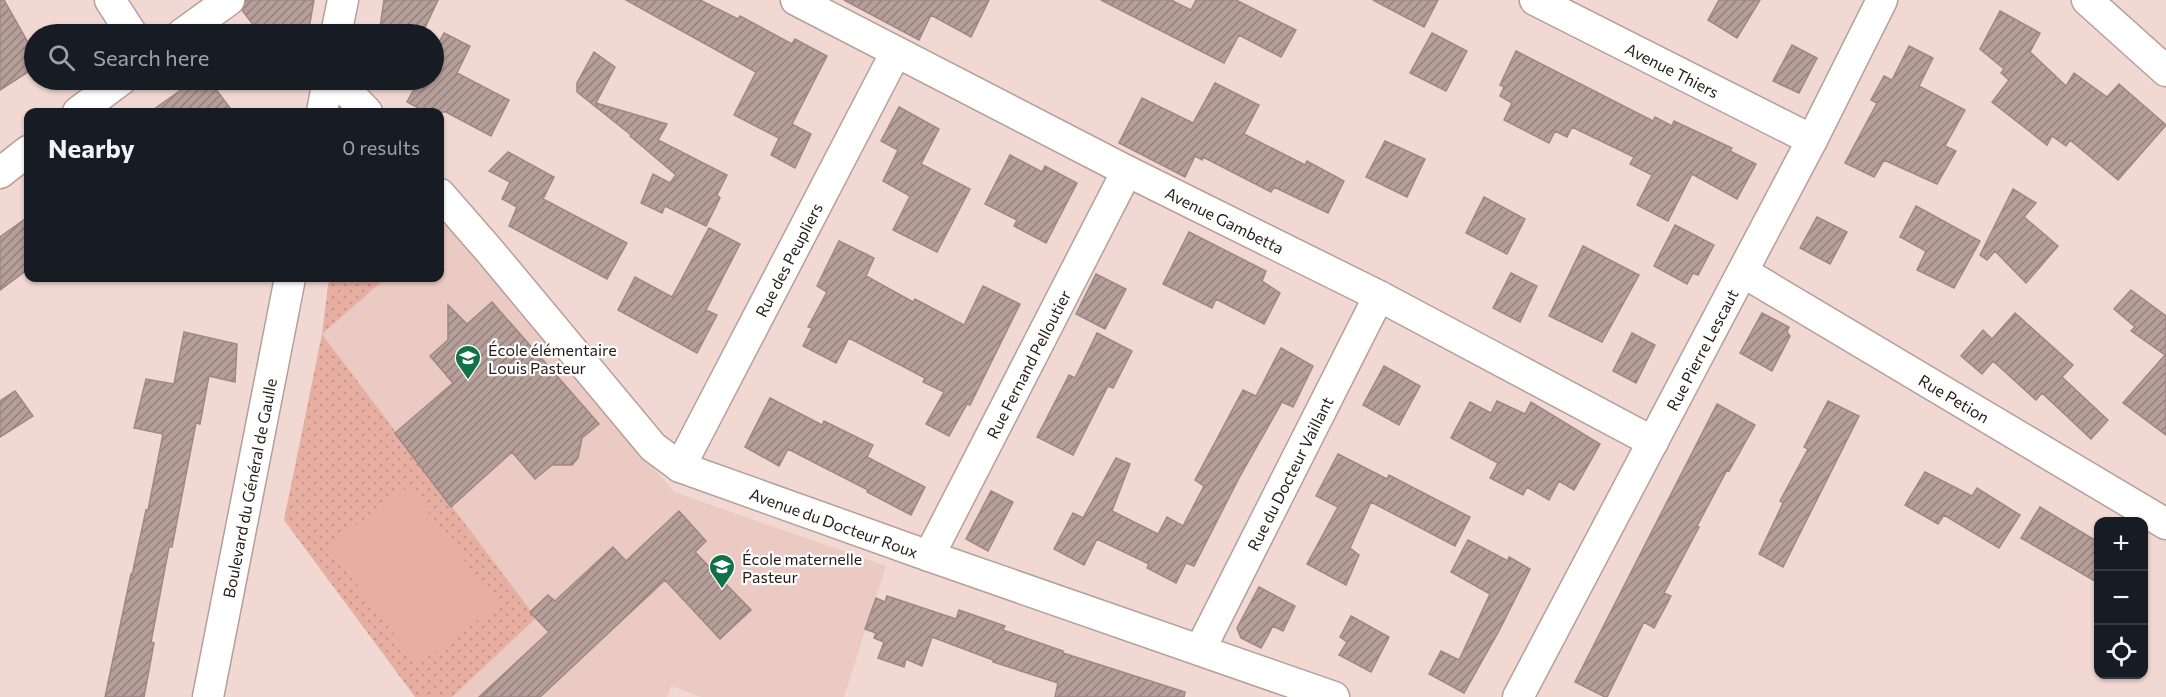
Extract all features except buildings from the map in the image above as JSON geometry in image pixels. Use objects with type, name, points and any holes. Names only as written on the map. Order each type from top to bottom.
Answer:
[{"type":"street","points":[[110,0],[126,24]]},
{"type":"street","points":[[196,24],[229,0]]},
{"type":"street","points":[[338,24],[343,0]]},
{"type":"street","name":"Avenue Gambetta","points":[[796,0],[1127,171],[1379,296],[1653,442]]},
{"type":"street","name":"Avenue Thiers","points":[[1535,0],[1812,140]]},
{"type":"street","name":"Rue Pierre Lescaut","points":[[1518,697],[1812,140],[1882,0]]},
{"type":"street","points":[[2087,0],[2166,71]]},
{"type":"street","name":"Rue des Peupliers","points":[[680,467],[896,52]]},
{"type":"street","points":[[83,108],[108,90]]},
{"type":"street","points":[[323,108],[326,90]]},
{"type":"street","points":[[346,90],[363,108]]},
{"type":"street","points":[[0,173],[24,154]]},
{"type":"street","name":"Rue Fernand Pelloutier","points":[[929,556],[1127,171]]},
{"type":"street","name":"Avenue du Docteur Roux","points":[[444,199],[653,447],[680,467],[1334,697]]},
{"type":"street","name":"Rue Petion","points":[[1743,272],[2166,524]]},
{"type":"street","name":"Boulevard du Général de Gaulle","points":[[208,697],[289,282]]},
{"type":"street","name":"Rue du Docteur Vaillant","points":[[1200,650],[1379,296]]},
{"type":"shaded area","points":[[446,224],[674,492],[886,566],[844,697],[701,697],[671,686],[667,697],[452,697],[535,618],[322,334],[381,282],[444,282],[444,226]]},
{"type":"shaded area","points":[[328,282],[381,282],[322,334]]},
{"type":"shaded area","points":[[322,334],[536,618],[452,697],[415,697],[284,520]]},
{"type":"shaded area","points":[[409,486],[498,605],[417,665],[328,546]]},
{"type":"place","name":"École élémentaire Louis Pasteur","points":[[468,381]]},
{"type":"place","name":"École maternelle Pasteur","points":[[722,590]]}]
